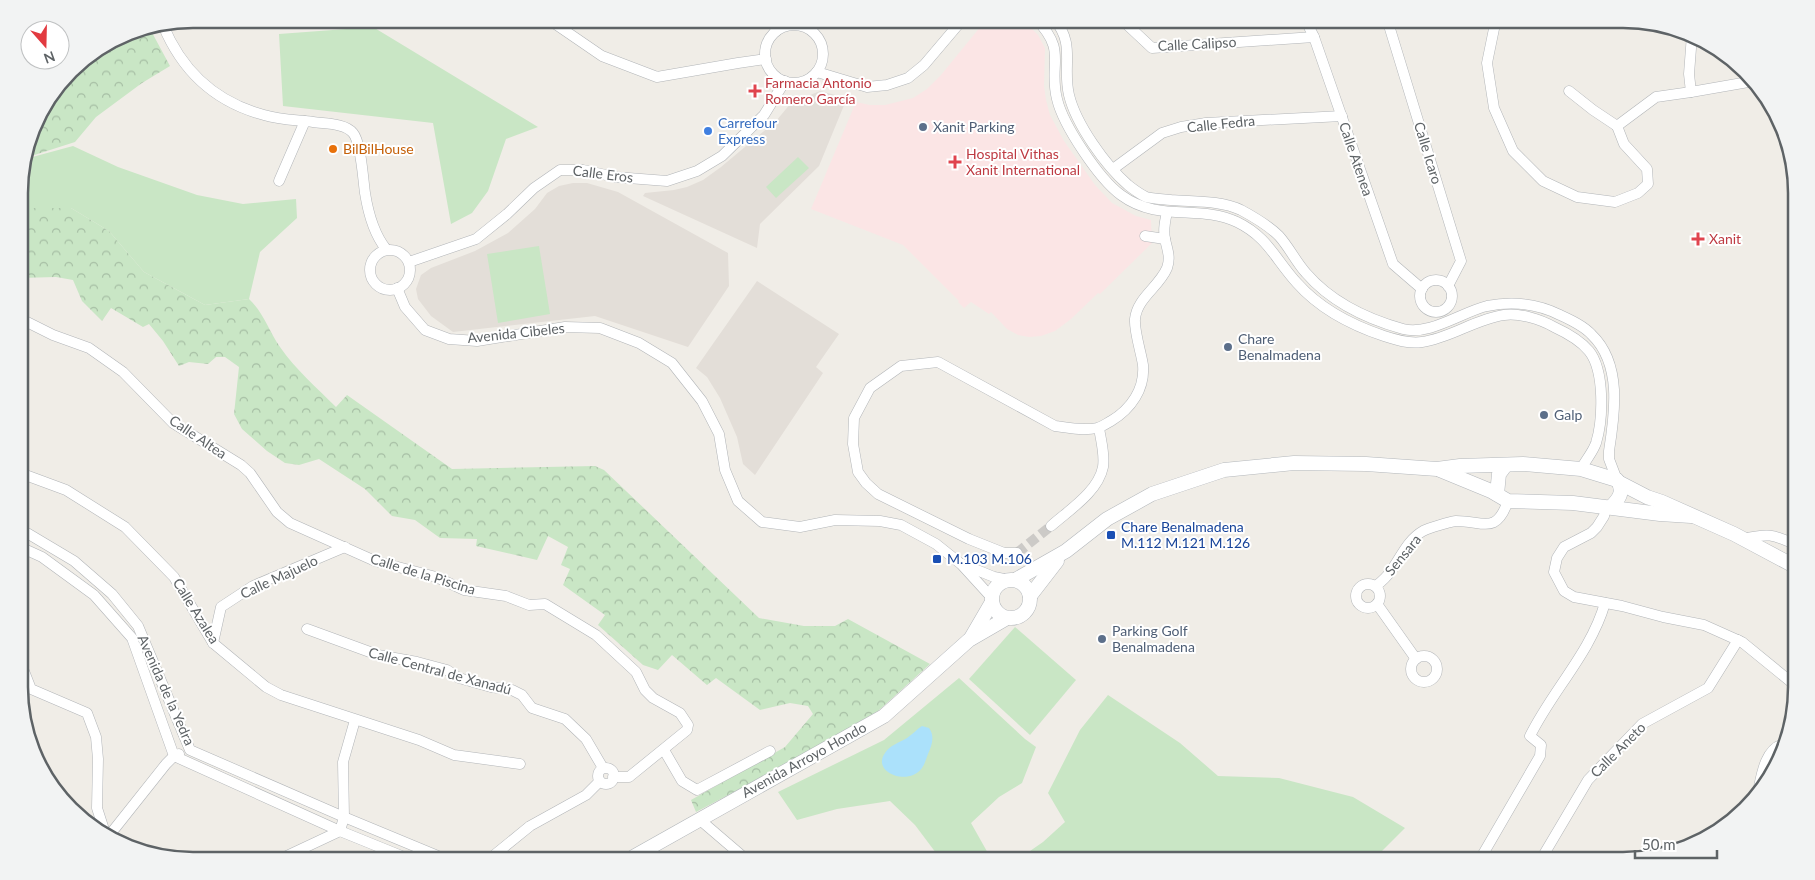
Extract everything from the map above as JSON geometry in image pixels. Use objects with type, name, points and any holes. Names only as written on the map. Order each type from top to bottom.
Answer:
[{"type":"main road","points":[[1012,580],[1025,586],[1030,596],[1030,602],[1025,612],[1013,618],[1007,618],[1000,615],[995,609],[992,600],[994,589],[1000,583],[1012,580],[1066,551],[1107,519],[1152,494],[1224,470],[1294,463],[1366,464],[1437,469],[1460,466],[1523,464],[1581,469],[1618,482],[1647,497],[1743,539],[1788,562]]},
{"type":"main road","points":[[1502,497],[1499,474],[1505,466]]},
{"type":"main road","points":[[1437,469],[1502,497],[1691,516]]},
{"type":"main road","points":[[1608,507],[1619,498],[1622,490],[1618,482]]},
{"type":"main road","points":[[1030,596],[1066,551]]},
{"type":"main road","name":"Avenida Arroyo Hondo","points":[[969,640],[992,600]]},
{"type":"main road","name":"Avenida Arroyo Hondo","points":[[642,852],[884,716],[969,640],[1007,618]]},
{"type":"street","points":[[561,28],[602,56],[656,77],[738,62],[766,60]]},
{"type":"street","points":[[781,28],[776,31],[767,44],[766,60],[773,73],[785,81],[794,82],[810,78],[817,72],[821,64],[823,55],[822,45],[818,37],[807,28]]},
{"type":"street","points":[[817,72],[867,88],[894,83],[908,78],[924,65],[955,28]]},
{"type":"street","points":[[1045,28],[1054,44],[1056,96],[1062,116],[1080,147],[1103,177],[1118,194],[1132,203],[1145,208],[1167,212],[1214,216],[1235,221],[1253,231],[1269,245],[1296,283],[1330,312],[1353,325],[1384,336],[1405,342],[1421,343],[1506,314],[1526,316],[1546,323],[1581,342],[1591,352],[1598,368],[1601,383],[1596,444],[1581,469]]},
{"type":"street","points":[[1060,28],[1067,39],[1068,93],[1074,111],[1096,147],[1113,169],[1127,184],[1146,197],[1214,203],[1238,209],[1260,220],[1280,236],[1307,274],[1323,290],[1359,313],[1406,330],[1419,330],[1484,307],[1505,303],[1527,303],[1552,311],[1591,333],[1602,345],[1614,380],[1609,459],[1618,482]]},
{"type":"street","name":"Calle Calipso","points":[[1131,28],[1152,48],[1314,37]]},
{"type":"street","name":"Calle Atenea","points":[[1310,28],[1394,264],[1422,289]]},
{"type":"street","name":"Calle Icaro","points":[[1390,28],[1461,260],[1448,286]]},
{"type":"street","points":[[1494,28],[1487,63],[1494,108],[1513,151],[1543,181],[1577,197],[1615,202],[1638,193],[1648,184],[1647,169],[1624,144],[1617,126],[1569,91]]},
{"type":"street","points":[[166,30],[181,59],[200,82],[240,107],[265,116],[342,126],[354,133],[359,150],[365,195],[370,214],[380,242],[386,250]]},
{"type":"street","points":[[1691,43],[1689,74],[1691,92]]},
{"type":"street","name":"Calle Eros","points":[[409,262],[476,239],[507,214],[534,188],[560,170],[583,170],[615,177],[667,181],[697,171],[722,156],[764,115],[785,81]]},
{"type":"street","points":[[1617,126],[1656,97],[1745,83]]},
{"type":"street","name":"Calle Fedra","points":[[1113,169],[1162,133],[1181,127],[1206,123],[1342,116]]},
{"type":"street","points":[[279,181],[305,121]]},
{"type":"street","points":[[1017,553],[1004,553],[970,539],[878,494],[858,472],[853,444],[854,418],[870,388],[901,366],[938,362],[1056,426],[1099,428],[1125,410],[1137,396],[1142,382],[1143,365],[1135,320],[1142,300],[1163,276],[1168,266],[1170,255],[1165,239],[1164,224],[1167,212]]},
{"type":"street","points":[[1146,236],[1165,239]]},
{"type":"street","points":[[386,250],[399,251],[409,262],[410,274],[407,280],[397,288],[384,289],[373,282],[370,275],[370,262],[379,252],[386,250]]},
{"type":"street","points":[[1438,281],[1448,286],[1451,296],[1448,306],[1438,312],[1427,310],[1420,301],[1425,284],[1438,281]]},
{"type":"street","name":"Avenida Cibeles","points":[[397,288],[405,307],[425,330],[448,339],[477,340],[565,327],[600,328],[639,343],[672,363],[702,401],[719,434],[725,470],[738,501],[762,522],[800,527],[835,520],[880,521],[901,525],[936,544],[961,564],[992,600]]},
{"type":"street","points":[[1448,306],[1459,316]]},
{"type":"street","points":[[1429,327],[1432,312]]},
{"type":"street","name":"Calle Altea","points":[[28,322],[53,335],[89,348],[123,372],[173,423],[246,469],[277,512],[290,523],[345,546]]},
{"type":"street","points":[[1051,526],[1093,488],[1103,469],[1104,455],[1099,428]]},
{"type":"street","name":"Calle Azalea","points":[[28,476],[66,490],[125,527],[174,577],[212,643],[266,687],[281,695],[419,740],[454,754],[520,764]]},
{"type":"street","name":"Sensara","points":[[1376,586],[1388,574],[1407,545],[1423,531],[1454,521],[1488,524],[1499,519],[1504,512],[1502,497]]},
{"type":"street","points":[[1608,507],[1592,533],[1564,547],[1557,558],[1554,572],[1564,591],[1574,597],[1704,625],[1738,640],[1788,680]]},
{"type":"street","points":[[901,525],[909,508]]},
{"type":"street","name":"Avenida de la Yedra","points":[[28,534],[74,561],[112,594],[138,626],[190,750],[429,852]]},
{"type":"street","points":[[1743,539],[1763,534],[1778,536],[1788,541]]},
{"type":"street","name":"Calle Majuelo","points":[[212,643],[221,607],[253,586],[345,546]]},
{"type":"street","name":"Calle de la Piscina","points":[[345,546],[375,561],[436,577],[464,590],[506,596],[530,605],[546,604],[596,635],[636,672],[645,690],[653,698],[680,713],[688,725],[688,730],[664,750]]},
{"type":"street","name":"Avenida de la Yedra","points":[[28,551],[42,557],[94,595],[132,638],[174,756],[340,831],[392,852]]},
{"type":"street","name":"Avenida Cibeles","points":[[961,564],[994,577],[1012,580]]},
{"type":"street","points":[[1364,584],[1376,586],[1380,593],[1380,601],[1370,608],[1362,606],[1356,596],[1358,589],[1364,584]]},
{"type":"street","points":[[1484,852],[1540,756],[1541,745],[1530,736],[1538,719],[1584,648],[1605,603]]},
{"type":"street","points":[[1377,604],[1416,659]]},
{"type":"street","name":"Calle Central de Xanadú","points":[[307,629],[378,655],[417,662],[446,670],[459,678],[491,687],[512,690],[522,695],[532,708],[565,719],[586,740],[603,768]]},
{"type":"street","name":"Calle Aneto","points":[[1545,852],[1588,780],[1642,724],[1708,688],[1738,640]]},
{"type":"street","points":[[28,681],[31,689],[87,712],[96,737],[98,759],[97,808],[104,826]]},
{"type":"street","points":[[295,852],[340,831],[344,817],[343,762],[355,720]]},
{"type":"street","points":[[112,831],[174,756],[190,750]]},
{"type":"street","points":[[614,777],[630,777],[664,750],[682,781],[697,790],[770,751]]},
{"type":"street","points":[[1761,777],[1764,762],[1774,751]]},
{"type":"street","points":[[603,768],[611,770],[614,777],[609,783],[604,784],[600,781],[598,774],[603,768]]},
{"type":"street","points":[[497,852],[530,826],[586,795],[600,781]]},
{"type":"street","points":[[699,819],[738,852]]},
{"type":"shaded area","name":"Hospital Vithas Xanit International","points":[[979,28],[1031,28],[1038,35],[1045,48],[1044,86],[1046,100],[1050,115],[1064,141],[1095,185],[1112,203],[1136,216],[1151,220],[1152,243],[1100,294],[1098,293],[1071,319],[1055,331],[1041,336],[1029,337],[1018,335],[1007,329],[991,312],[989,314],[971,302],[964,308],[903,245],[811,209],[856,102],[870,105],[885,105],[913,98],[927,89],[941,75]]},
{"type":"shaded area","points":[[820,91],[847,98],[819,166],[760,224],[757,248],[643,196],[645,193],[687,187],[703,180],[776,121],[791,103]]},
{"type":"shaded area","points":[[587,183],[618,192],[728,253],[729,286],[688,347],[595,316],[453,332],[431,316],[418,299],[416,289],[421,275],[431,268],[475,251],[508,233],[535,209],[547,193],[559,186]]},
{"type":"shaded area","points":[[757,281],[839,334],[816,367],[823,373],[755,475],[743,464],[737,437],[720,398],[707,377],[696,368]]},
{"type":"green space","points":[[375,28],[538,127],[506,139],[488,191],[472,213],[451,224],[433,123],[283,106],[279,34]]},
{"type":"green space","points":[[152,33],[170,66],[142,83],[96,117],[75,142],[32,156],[40,129],[55,101],[76,76],[101,55],[129,40]]},
{"type":"green space","points":[[73,146],[118,167],[197,195],[243,204],[296,199],[297,218],[260,252],[249,299],[205,305],[144,272],[109,231],[71,208],[28,208],[28,182],[32,157]]},
{"type":"green space","points":[[798,157],[809,168],[776,198],[766,187]]},
{"type":"green space","points":[[28,208],[71,208],[109,231],[144,272],[205,305],[249,299],[266,322],[286,355],[336,407],[347,395],[452,469],[595,466],[604,470],[759,618],[804,626],[835,626],[848,619],[930,664],[878,711],[781,767],[696,812],[691,800],[785,747],[813,714],[808,706],[790,703],[760,710],[716,678],[707,685],[672,655],[658,670],[643,665],[598,625],[605,615],[563,585],[570,569],[561,565],[568,547],[548,536],[537,560],[476,546],[477,539],[440,538],[415,520],[392,516],[365,489],[319,459],[299,465],[285,463],[267,451],[242,429],[234,414],[239,367],[225,357],[216,357],[208,364],[189,362],[179,366],[163,341],[149,324],[143,327],[111,308],[102,321],[82,301],[73,280],[56,277],[28,278]]},
{"type":"green space","points":[[539,246],[550,314],[498,323],[487,254]]},
{"type":"green space","points":[[1015,627],[1076,680],[1030,735],[969,679]]},
{"type":"green space","points":[[959,678],[1036,747],[1022,783],[999,797],[971,823],[987,852],[935,852],[915,825],[890,801],[837,809],[797,820],[778,792],[884,740]]},
{"type":"green space","points":[[1108,695],[1180,743],[1218,776],[1279,778],[1353,797],[1405,828],[1381,852],[1029,852],[1065,822],[1048,793],[1080,730]]},
{"type":"water","points":[[922,726],[929,728],[931,731],[932,741],[922,768],[916,774],[900,777],[887,771],[883,766],[882,760],[887,750]]},
{"type":"tunnel","points":[[1017,553],[1051,526]]},
{"type":"place","name":"Farmacia Antonio Romero García","points":[[755,91]]},
{"type":"place","name":"Xanit Parking","points":[[923,127]]},
{"type":"place","name":"Carrefour Express","points":[[708,131]]},
{"type":"place","name":"BilBilHouse","points":[[333,149]]},
{"type":"place","name":"Hospital Vithas Xanit International","points":[[955,162]]},
{"type":"place","name":"Xanit","points":[[1698,239]]},
{"type":"place","name":"Chare Benalmadena","points":[[1228,347]]},
{"type":"place","name":"Galp","points":[[1544,415]]},
{"type":"place","name":"Chare Benalmadena M.112 M.121 M.126","points":[[1111,535]]},
{"type":"place","name":"M.103 M.106","points":[[937,559]]},
{"type":"place","name":"Parking Golf Benalmadena","points":[[1102,639]]}]
